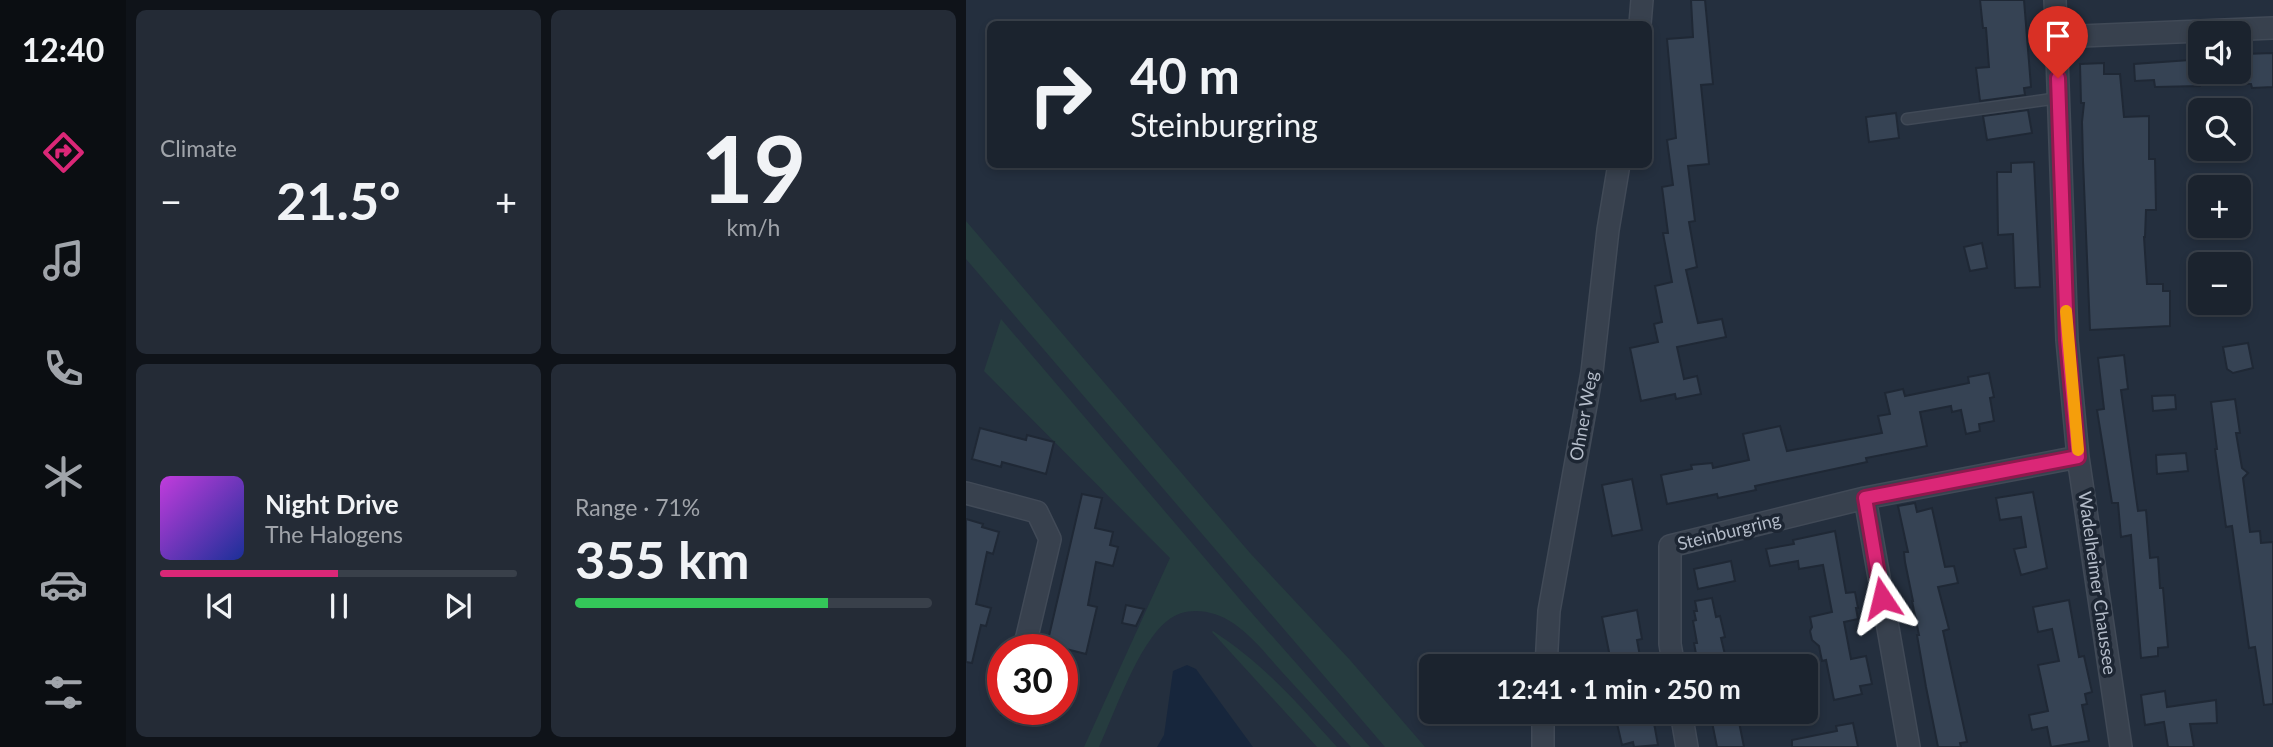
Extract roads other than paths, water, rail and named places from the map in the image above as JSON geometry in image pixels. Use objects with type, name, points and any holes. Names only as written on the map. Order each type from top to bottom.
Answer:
[{"type":"street","points":[[1640,21],[1642,0]]},
{"type":"street","name":"Wadelheimer Chaussee","points":[[2055,0],[2067,340],[2078,457],[2121,747]]},
{"type":"street","points":[[2057,37],[2273,28]]},
{"type":"street","name":"Ohner Weg","points":[[1547,654],[1549,611],[1592,372],[1608,230],[1618,168]]},
{"type":"street","name":"Steinburgring","points":[[1672,654],[1670,546],[1865,498],[2078,457]]},
{"type":"street","points":[[966,494],[1037,512],[1050,539],[1028,634]]},
{"type":"street","points":[[1865,498],[1909,747]]},
{"type":"street","points":[[1543,724],[1543,747]]},
{"type":"street","points":[[1683,724],[1688,747]]},
{"type":"lane","points":[[1906,119],[2059,98]]},
{"type":"water","points":[[1187,665],[1196,669],[1253,747],[1157,747],[1164,735],[1173,671]]}]
